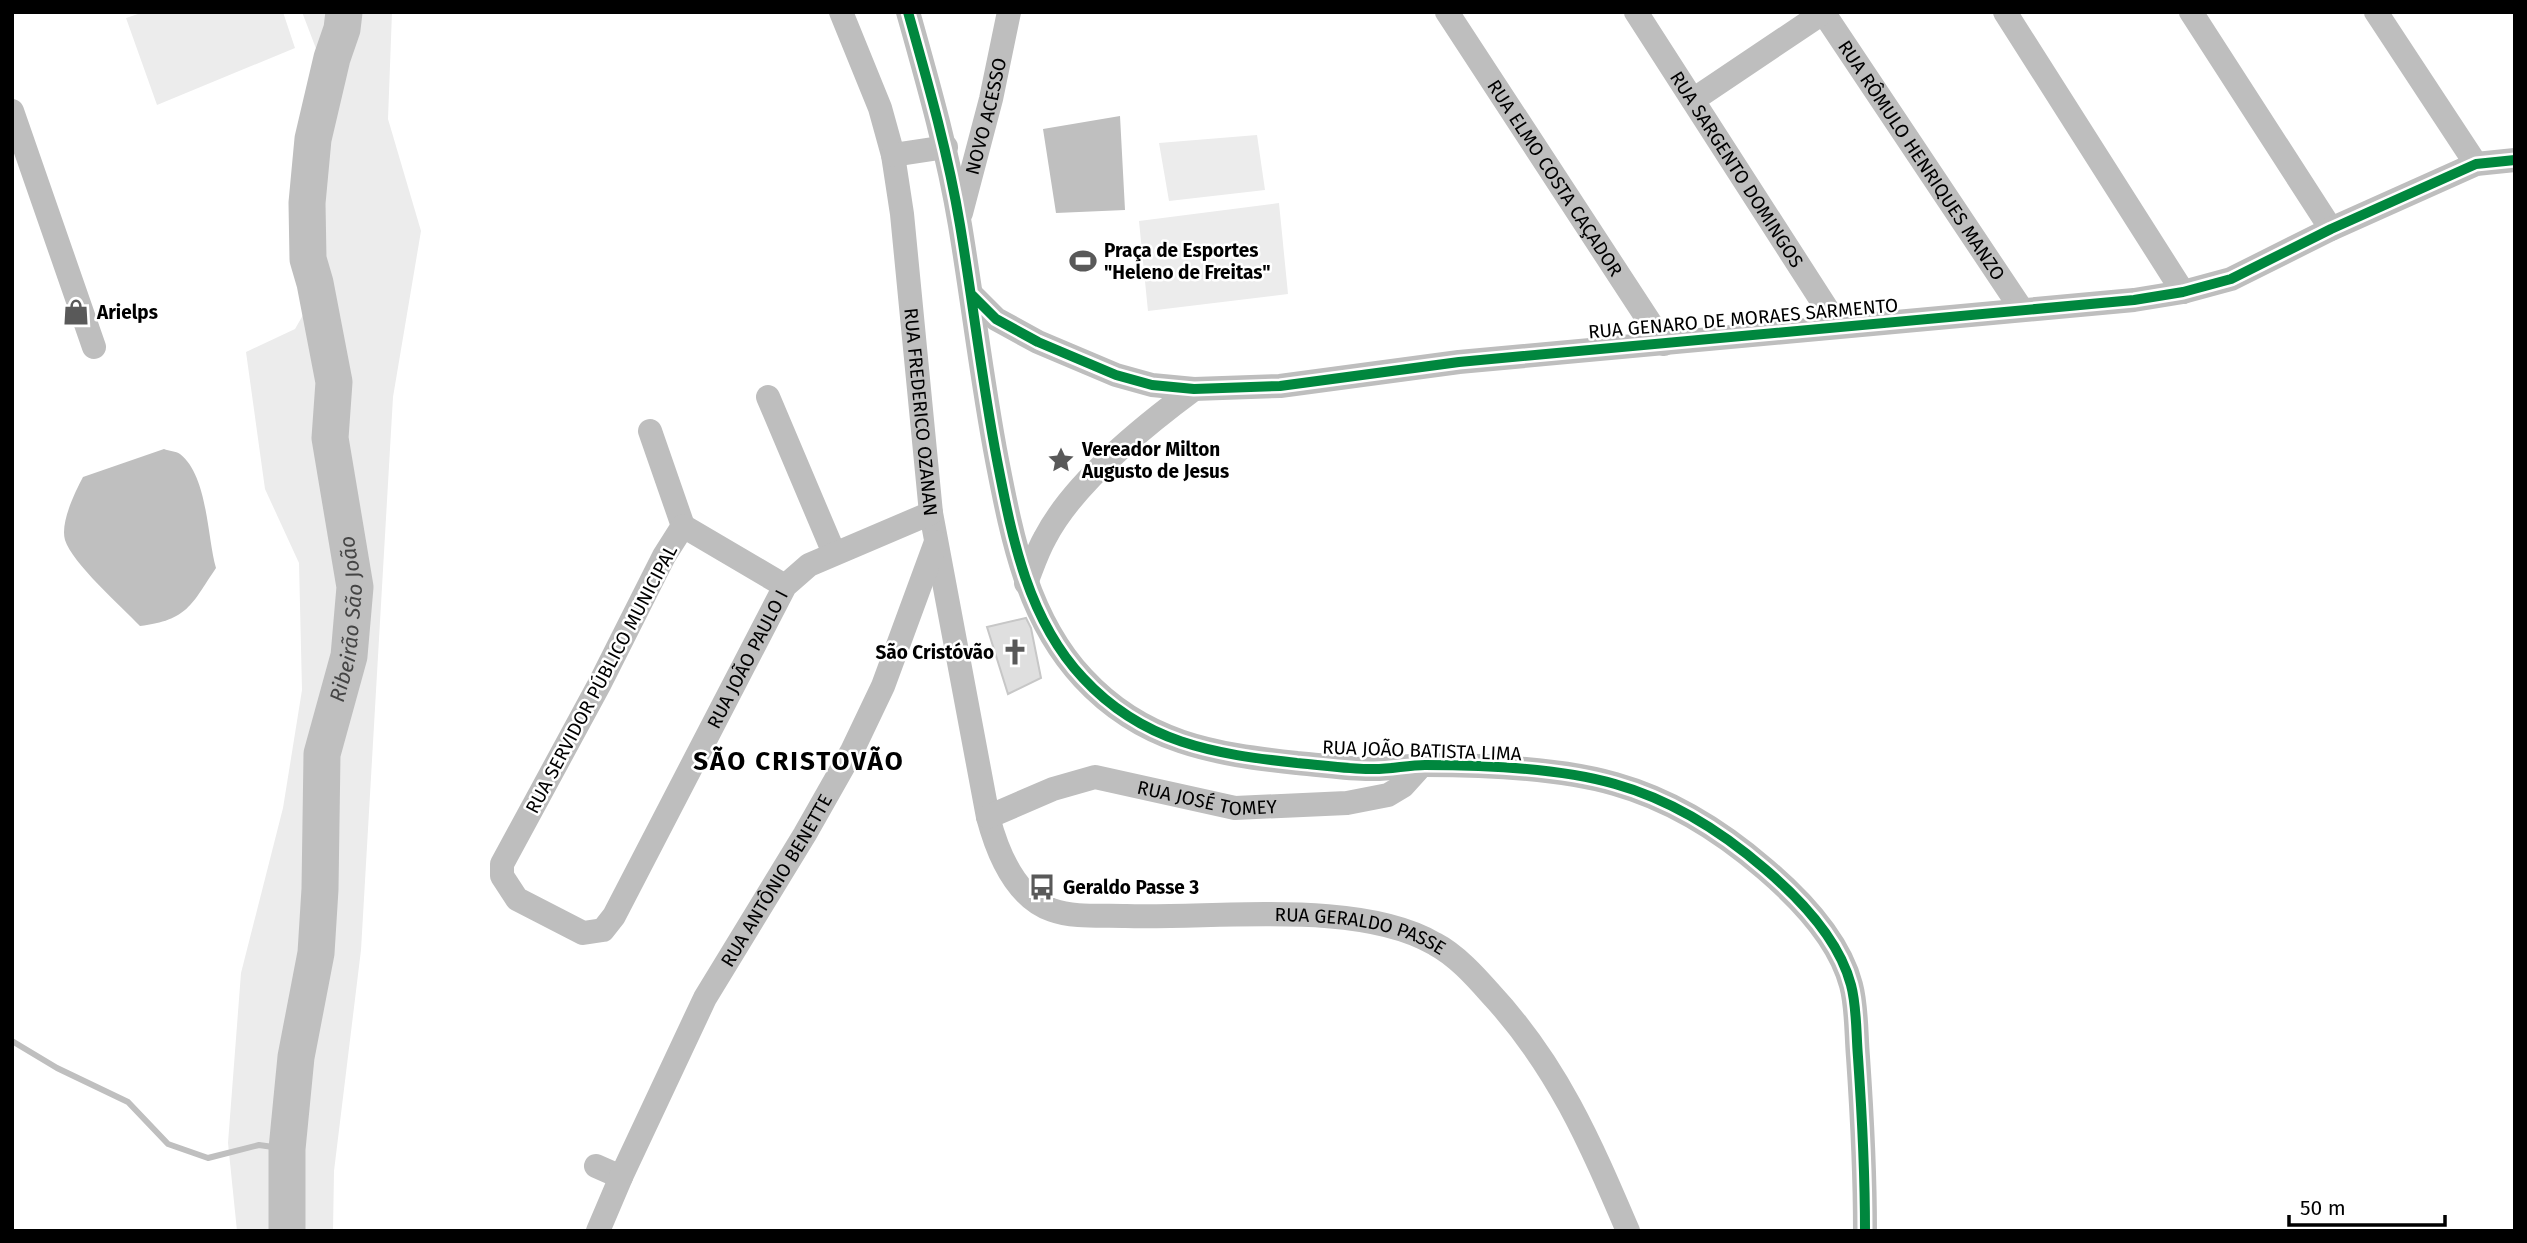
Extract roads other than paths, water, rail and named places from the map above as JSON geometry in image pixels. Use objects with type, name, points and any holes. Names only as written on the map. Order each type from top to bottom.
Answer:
[{"type":"street","name":"RUA FREDERICO OZANAN","points":[[841,12],[880,108],[893,155],[902,214],[931,513],[988,817]]},
{"type":"street","name":"RUA JOÃO BATISTA LIMA","points":[[908,12],[946,148],[971,294],[984,395],[1010,531],[1026,583],[1059,649],[1084,679],[1113,705],[1142,726],[1180,741],[1235,757],[1373,769],[1422,765],[1550,771],[1612,783],[1665,800],[1741,848],[1780,881],[1819,925],[1851,984],[1860,1089],[1865,1231]]},
{"type":"street","name":"NOVO ACESSO","points":[[959,220],[991,99],[1009,12]]},
{"type":"street","name":"RUA ELMO COSTA CAÇADOR","points":[[1447,12],[1590,226],[1664,344]]},
{"type":"street","name":"RUA SARGENTO DOMINGOS","points":[[1636,12],[1838,326]]},
{"type":"street","points":[[1693,100],[1824,12]]},
{"type":"street","name":"RUA RÔMULO HENRIQUES MANZO","points":[[1824,12],[2022,310]]},
{"type":"street","points":[[2005,12],[2183,292]]},
{"type":"street","points":[[2191,12],[2331,229]]},
{"type":"street","points":[[2376,12],[2476,164]]},
{"type":"street","points":[[12,111],[94,347]]},
{"type":"street","points":[[893,155],[946,148]]},
{"type":"street","name":"RUA GENARO DE MORAES SARMENTO","points":[[971,294],[996,319],[1049,347],[1116,374],[1140,381],[1194,388],[1280,386],[1459,362],[2134,300],[2183,292],[2231,279],[2331,229],[2476,164],[2515,160]]},
{"type":"street","points":[[1026,583],[1045,537],[1070,501],[1118,452],[1194,388]]},
{"type":"street","points":[[768,397],[834,553]]},
{"type":"street","points":[[650,431],[683,526]]},
{"type":"street","name":"RUA JOÃO PAULO I","points":[[614,916],[785,586],[809,565],[931,513]]},
{"type":"street","name":"RUA SERVIDOR PÚBLICO MUNICIPAL","points":[[614,916],[603,930],[583,933],[517,899],[502,876],[502,864],[599,685],[664,556],[683,526],[785,586]]},
{"type":"street","name":"RUA ANTÔNIO BENETTE","points":[[598,1231],[621,1177],[720,972],[805,834],[852,751],[883,686],[936,542]]},
{"type":"street","name":"RUA JOSÉ TOMEY","points":[[988,817],[1053,789],[1095,777],[1235,808],[1347,803],[1388,795],[1403,786],[1422,765]]},
{"type":"street","name":"RUA GERALDO PASSE","points":[[988,817],[995,843],[1015,878],[1031,897],[1052,910],[1079,914],[1164,917],[1324,915],[1393,926],[1436,944],[1476,978],[1511,1016],[1555,1077],[1584,1128],[1628,1231]]},
{"type":"street","points":[[596,1166],[621,1177]]},
{"type":"waterway","name":"Ribeirão São João","points":[[287,1231],[287,1149],[296,1057],[316,953],[322,754],[349,656],[355,587],[330,438],[334,382],[308,259],[307,203],[313,139],[344,12]]},
{"type":"waterway","points":[[12,1041],[57,1068],[128,1102],[168,1144],[208,1158],[259,1145],[287,1149]]},
{"type":"place","name":"Praça de Esportes \"Heleno de Freitas\"","points":[[1083,261]]},
{"type":"place","name":"Arielps","points":[[76,312]]},
{"type":"place","name":"Vereador Milton Augusto de Jesus","points":[[1061,460]]},
{"type":"place","name":"São Cristóvão","points":[[1015,652]]},
{"type":"place","name":"Geraldo Passe 3","points":[[1042,887]]},
{"type":"district","name":"SÃO CRISTOVÃO","points":[[799,761]]}]
